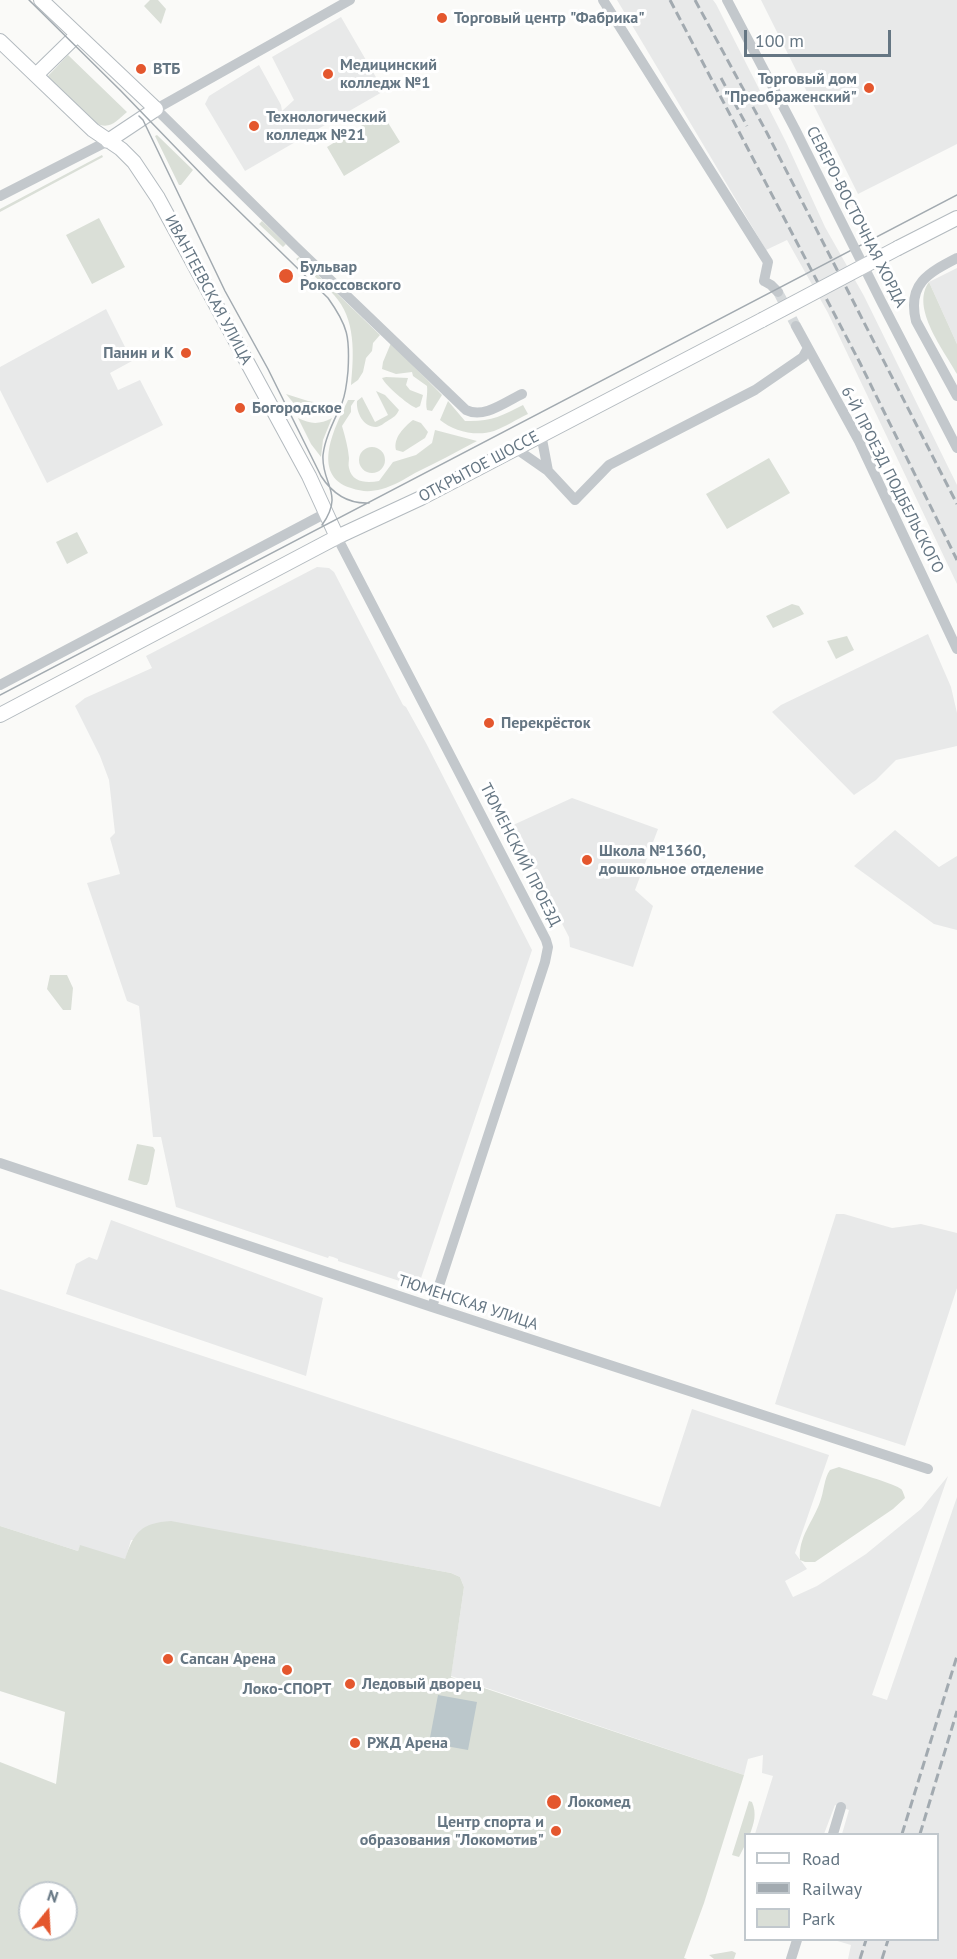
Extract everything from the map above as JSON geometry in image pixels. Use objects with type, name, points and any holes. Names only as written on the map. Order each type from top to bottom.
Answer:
[{"type":"main road","points":[[41,0],[156,109],[108,141]]},
{"type":"main road","points":[[36,75],[77,35]]},
{"type":"main road","name":"ИВАНТЕЕВСКАЯ УЛИЦА","points":[[0,41],[93,130],[121,149],[134,162],[158,198],[309,476],[337,537]]},
{"type":"main road","name":"ОТКРЫТОЕ ШОССЕ","points":[[0,715],[337,537],[421,498],[957,218]]},
{"type":"street","points":[[350,0],[156,109],[312,263],[466,410],[482,414],[522,394]]},
{"type":"street","points":[[603,0],[768,261],[759,281],[771,285],[778,292]]},
{"type":"street","name":"СЕВЕРО-ВОСТОЧНАЯ ХОРДА","points":[[727,0],[957,448]]},
{"type":"street","points":[[0,196],[108,141]]},
{"type":"street","points":[[957,258],[933,271],[920,282],[916,291],[914,310],[916,321],[957,396]]},
{"type":"street","name":"6-Й ПРОЕЗД ПОДБЕЛЬСКОГО","points":[[796,326],[859,441],[957,649]]},
{"type":"street","points":[[515,448],[548,471],[575,500],[609,465],[755,390],[803,357],[808,348]]},
{"type":"street","points":[[541,434],[548,471]]},
{"type":"street","points":[[0,686],[326,513]]},
{"type":"street","name":"ТЮМЕНСКИЙ ПРОЕЗД","points":[[337,537],[548,947],[432,1307]]},
{"type":"street","name":"ТЮМЕНСКАЯ УЛИЦА","points":[[0,1162],[432,1307],[928,1469]]},
{"type":"street","points":[[832,1833],[841,1807]]},
{"type":"street","points":[[791,1959],[797,1941]]},
{"type":"shaded area","points":[[617,0],[713,0],[716,4],[786,142],[825,227],[864,296],[957,485],[957,584],[828,313],[787,240],[766,250]]},
{"type":"shaded area","name":"Торговый дом \"Преображенский\"","points":[[761,0],[957,0],[957,144],[858,194]]},
{"type":"shaded area","points":[[341,17],[384,91],[245,171],[205,104],[209,96],[259,65],[282,111],[294,100],[272,57]]},
{"type":"shaded area","points":[[957,268],[957,344],[929,282]]},
{"type":"shaded area","points":[[106,309],[132,361],[110,373],[118,390],[140,380],[163,425],[47,483],[0,390],[0,367]]},
{"type":"shaded area","points":[[317,567],[329,568],[334,572],[403,705],[426,743],[532,950],[418,1287],[338,1261],[333,1257],[328,1258],[176,1207],[161,1137],[153,1137],[139,1006],[127,1001],[87,883],[120,874],[110,838],[115,833],[109,780],[100,756],[75,706],[85,698],[152,668],[146,656]]},
{"type":"shaded area","points":[[928,634],[951,687],[957,713],[957,746],[896,760],[876,780],[854,795],[772,712],[781,705]]},
{"type":"shaded area","name":"Школа №1360, дошкольное отделение","points":[[572,798],[658,829],[635,890],[653,906],[633,967],[570,947],[569,937],[511,826]]},
{"type":"shaded area","points":[[895,830],[939,867],[957,856],[957,930],[934,924],[854,866]]},
{"type":"shaded area","points":[[836,1214],[844,1214],[892,1228],[921,1224],[957,1233],[957,1288],[905,1446],[775,1404]]},
{"type":"shaded area","points":[[111,1220],[323,1298],[306,1376],[66,1294],[76,1264],[89,1257],[97,1260]]},
{"type":"shaded area","points":[[0,1289],[660,1507],[692,1409],[829,1455],[795,1553],[807,1569],[785,1581],[793,1597],[817,1586],[866,1554],[921,1509],[948,1476],[872,1695],[887,1700],[957,1497],[957,1959],[848,1959],[851,1945],[837,1941],[939,1941],[939,1833],[842,1833],[849,1810],[835,1805],[824,1833],[755,1833],[773,1776],[762,1773],[763,1755],[748,1759],[744,1775],[451,1676],[464,1587],[460,1577],[451,1573],[299,1545],[131,1540],[125,1560],[80,1546],[78,1551],[0,1526]]},
{"type":"shaded area","points":[[438,1695],[477,1702],[468,1750],[429,1743]]},
{"type":"green space","points":[[150,0],[158,0],[166,9],[161,24],[144,6]]},
{"type":"green space","points":[[68,55],[127,112],[116,122],[105,126],[94,123],[47,77]]},
{"type":"green space","points":[[382,113],[400,142],[344,176],[327,147]]},
{"type":"green space","points":[[157,135],[193,170],[181,185],[155,136]]},
{"type":"green space","points":[[102,155],[103,157],[0,212],[0,209]]},
{"type":"green space","points":[[99,218],[125,267],[92,284],[66,235]]},
{"type":"green space","points":[[262,221],[286,244],[283,247],[259,224]]},
{"type":"green space","points":[[299,257],[380,335],[373,343],[372,351],[366,358],[363,372],[351,385],[353,349],[346,315],[334,295],[296,259]]},
{"type":"green space","points":[[929,282],[957,344],[957,374],[937,341],[926,316],[924,292]]},
{"type":"green space","points":[[391,343],[442,395],[432,411],[427,410],[427,386],[413,376],[412,372],[396,374],[382,369]]},
{"type":"green space","points":[[382,378],[408,378],[406,385],[410,390],[423,395],[420,406],[416,408],[407,403]]},
{"type":"green space","points":[[376,391],[385,395],[399,410],[394,417],[376,427],[364,422],[359,414],[357,401],[362,397],[375,422],[388,415]]},
{"type":"green space","points":[[286,394],[308,401],[339,404],[329,413],[313,416],[296,406]]},
{"type":"green space","points":[[348,400],[355,400],[342,426],[351,473],[353,477],[361,481],[379,481],[393,462],[416,455],[432,443],[435,430],[477,441],[386,488],[366,491],[351,488],[338,482],[331,472],[328,461],[333,435]]},
{"type":"green space","points":[[448,401],[465,421],[496,418],[523,405],[528,414],[487,433],[465,432],[440,420]]},
{"type":"green space","points":[[298,418],[315,423],[332,418],[323,440],[321,457],[311,444]]},
{"type":"green space","points":[[413,420],[421,423],[428,432],[425,438],[403,452],[396,450],[398,437]]},
{"type":"green space","points":[[372,447],[381,451],[385,460],[381,469],[372,473],[363,469],[359,460],[363,451]]},
{"type":"green space","points":[[769,458],[790,493],[727,529],[706,494]]},
{"type":"green space","points":[[77,532],[88,553],[67,564],[56,542]]},
{"type":"green space","points":[[792,604],[799,606],[804,614],[773,628],[766,616]]},
{"type":"green space","points":[[847,636],[854,650],[836,659],[827,641]]},
{"type":"green space","points":[[50,975],[67,975],[73,988],[71,1010],[63,1010],[47,989]]},
{"type":"green space","points":[[137,1144],[153,1147],[155,1150],[147,1185],[128,1180]]},
{"type":"green space","points":[[839,1467],[898,1487],[905,1498],[893,1509],[815,1562],[805,1562],[800,1560],[801,1544],[820,1502],[828,1473]]},
{"type":"green space","name":"РЖД Арена","points":[[171,1521],[451,1573],[460,1577],[464,1587],[451,1677],[744,1775],[704,1903],[684,1958],[687,1959],[0,1959],[0,1762],[56,1784],[65,1712],[0,1691],[0,1526],[78,1551],[80,1545],[125,1559],[136,1536],[152,1524]]},
{"type":"green space","points":[[749,1801],[752,1802],[755,1814],[750,1833],[744,1833],[744,1847],[739,1857],[732,1855]]},
{"type":"green space","points":[[732,1951],[736,1953],[734,1959],[714,1959],[709,1955]]},
{"type":"tunnel","points":[[778,292],[796,326]]},
{"type":"tram line","points":[[29,0],[209,182],[328,298],[340,316],[348,340],[348,371],[343,399],[324,448],[323,465],[332,496],[332,505],[322,525]]},
{"type":"tram line","points":[[139,116],[143,120],[225,291],[268,369],[321,476],[330,488],[341,496],[354,502],[369,503]]},
{"type":"tram line","points":[[0,695],[957,195]]},
{"type":"railway","points":[[670,0],[860,363],[957,560]]},
{"type":"railway","points":[[695,0],[767,133],[957,504]]},
{"type":"railway","points":[[721,78],[747,126]]},
{"type":"railway","points":[[902,1833],[957,1656]]},
{"type":"railway","points":[[920,1833],[957,1711]]},
{"type":"railway","points":[[860,1959],[866,1941]]},
{"type":"railway","points":[[882,1959],[888,1941]]},
{"type":"place","name":"Торговый центр \"Фабрика\"","points":[[442,18]]},
{"type":"place","name":"ВТБ","points":[[141,69]]},
{"type":"place","name":"Медицинский колледж №1","points":[[328,74]]},
{"type":"place","name":"Торговый дом \"Преображенский\"","points":[[869,88]]},
{"type":"place","name":"Технологический колледж №21","points":[[254,126]]},
{"type":"place","name":"Бульвар Рокоссовского","points":[[286,276]]},
{"type":"place","name":"Панин и К","points":[[186,353]]},
{"type":"place","name":"Богородское","points":[[240,408]]},
{"type":"place","name":"Перекрёсток","points":[[489,723]]},
{"type":"place","name":"Школа №1360, дошкольное отделение","points":[[587,860]]},
{"type":"place","name":"Сапсан Арена","points":[[168,1659]]},
{"type":"place","name":"Локо-СПОРТ","points":[[287,1670]]},
{"type":"place","name":"Ледовый дворец","points":[[350,1684]]},
{"type":"place","name":"РЖД Арена","points":[[355,1743]]},
{"type":"place","name":"Локомед","points":[[554,1802]]},
{"type":"place","name":"Центр спорта и образования \"Локомотив\"","points":[[556,1831]]}]
